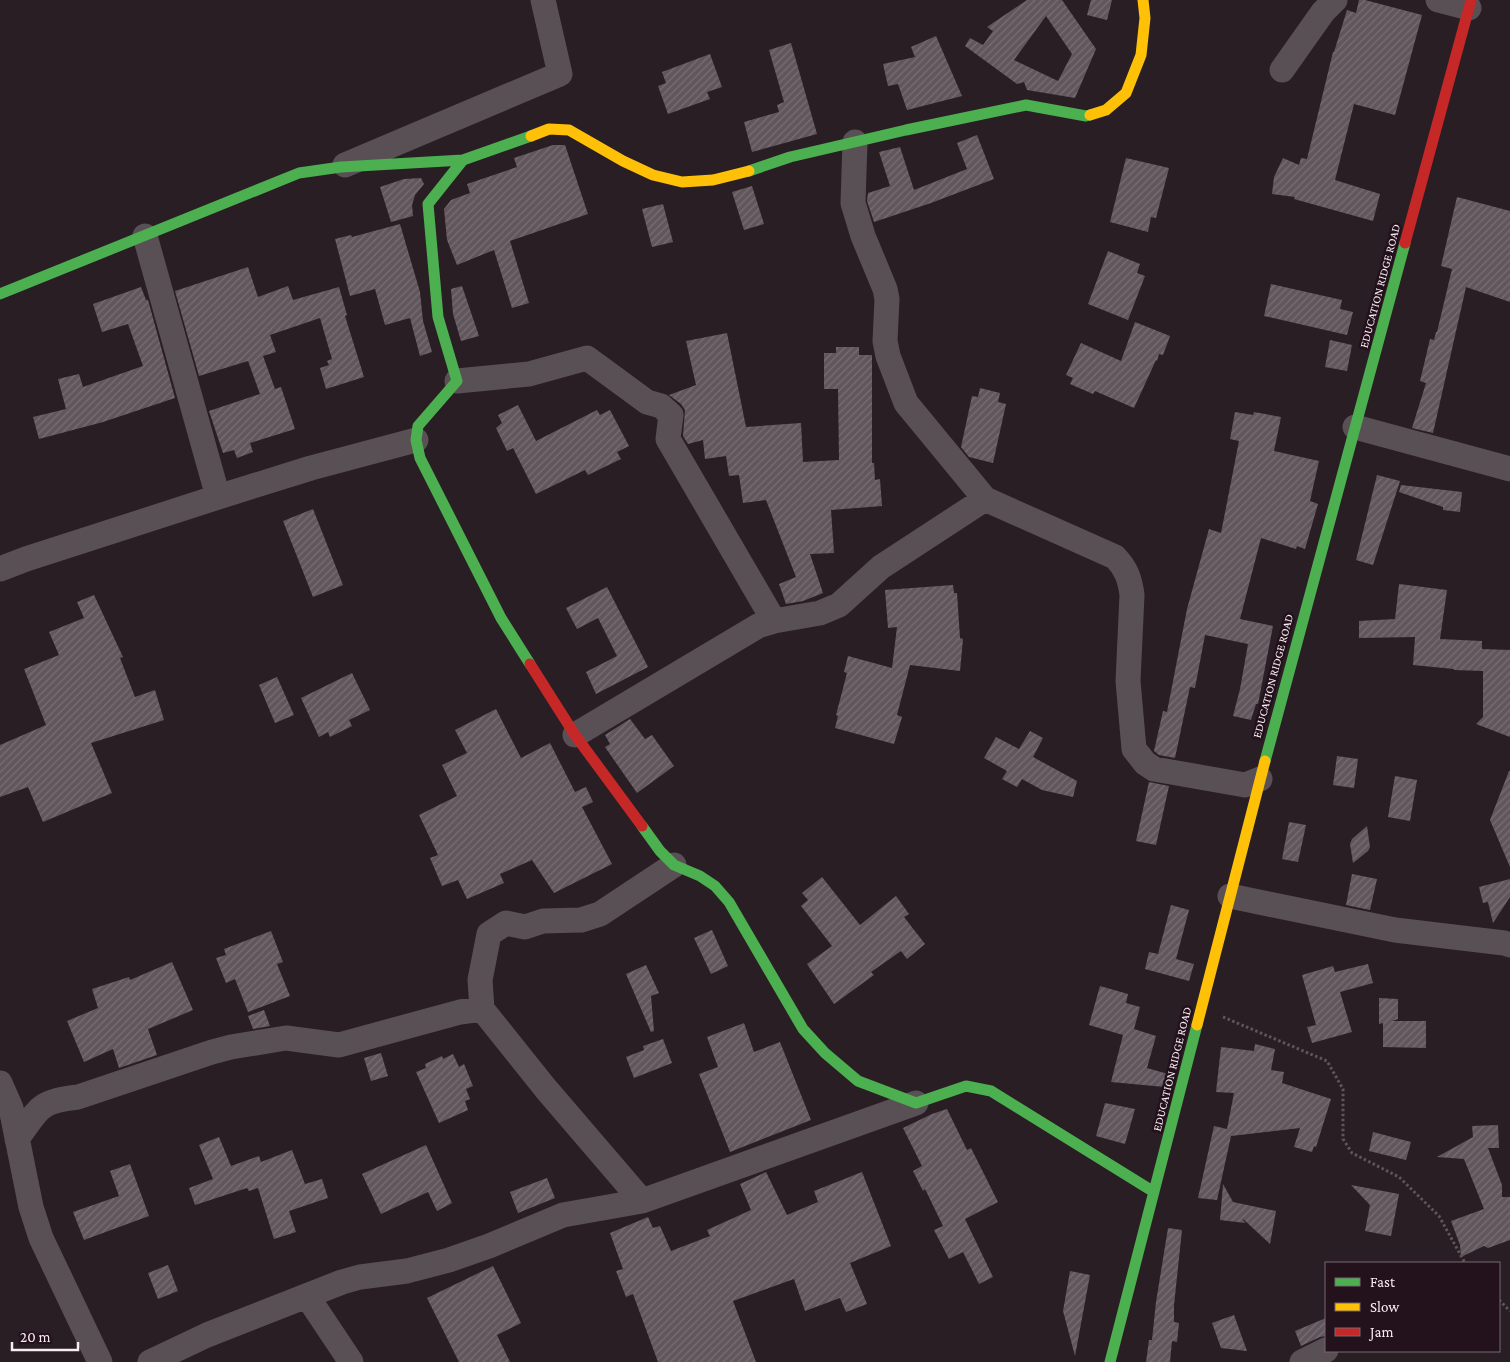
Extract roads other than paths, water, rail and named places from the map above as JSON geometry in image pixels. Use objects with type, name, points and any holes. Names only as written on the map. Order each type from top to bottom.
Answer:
[{"type":"street","points":[[341,167],[560,74],[543,0]]},
{"type":"street","points":[[0,294],[299,173],[341,167],[463,160],[549,129],[569,130],[623,161],[653,175],[682,182],[713,180],[746,172],[790,157],[1026,106],[1086,116],[1106,110],[1126,93],[1141,55],[1145,18],[1143,0]]},
{"type":"street","points":[[1282,70],[1323,12],[1335,0]]},
{"type":"street","points":[[1438,0],[1470,4]]},
{"type":"street","name":"EDUCATION RIDGE ROAD","points":[[1110,1362],[1260,780],[1470,4]]},
{"type":"street","points":[[855,142],[853,203],[863,236],[881,278],[887,299],[885,341],[894,375],[906,403],[985,499],[1115,557],[1122,564],[1130,582],[1132,595],[1128,680],[1134,749],[1145,763],[1154,769],[1245,785],[1260,780]]},
{"type":"street","points":[[457,381],[438,317],[428,204],[463,160]]},
{"type":"street","points":[[145,236],[218,496]]},
{"type":"street","points":[[774,621],[668,439],[671,415],[661,406],[647,402],[587,358],[529,374],[457,381],[418,426],[416,440],[420,458],[501,618],[576,735],[660,851],[674,865],[715,886],[729,902],[803,1029],[825,1053],[858,1081],[916,1103]]},
{"type":"street","points":[[1355,427],[1510,469]]},
{"type":"street","points":[[0,569],[218,496],[311,468],[416,440]]},
{"type":"street","points":[[576,735],[758,626],[774,621],[820,614],[838,604],[881,567],[985,499]]},
{"type":"street","points":[[642,1201],[546,1089],[482,1009],[480,980],[489,934],[506,923],[525,928],[543,922],[581,920],[600,914],[674,865]]},
{"type":"street","points":[[1230,896],[1395,930],[1510,945]]},
{"type":"street","points":[[17,1139],[39,1109],[46,1103],[78,1097],[212,1052],[286,1038],[339,1045],[460,1012],[482,1009]]},
{"type":"street","points":[[0,1082],[10,1108],[31,1207],[41,1238],[100,1362]]},
{"type":"street","points":[[150,1362],[207,1335],[360,1277],[407,1270],[450,1260],[563,1215],[642,1201],[966,1086],[991,1091],[1154,1192]]},
{"type":"street","points":[[307,1296],[351,1362]]},
{"type":"street","points":[[1302,1362],[1325,1350]]}]
